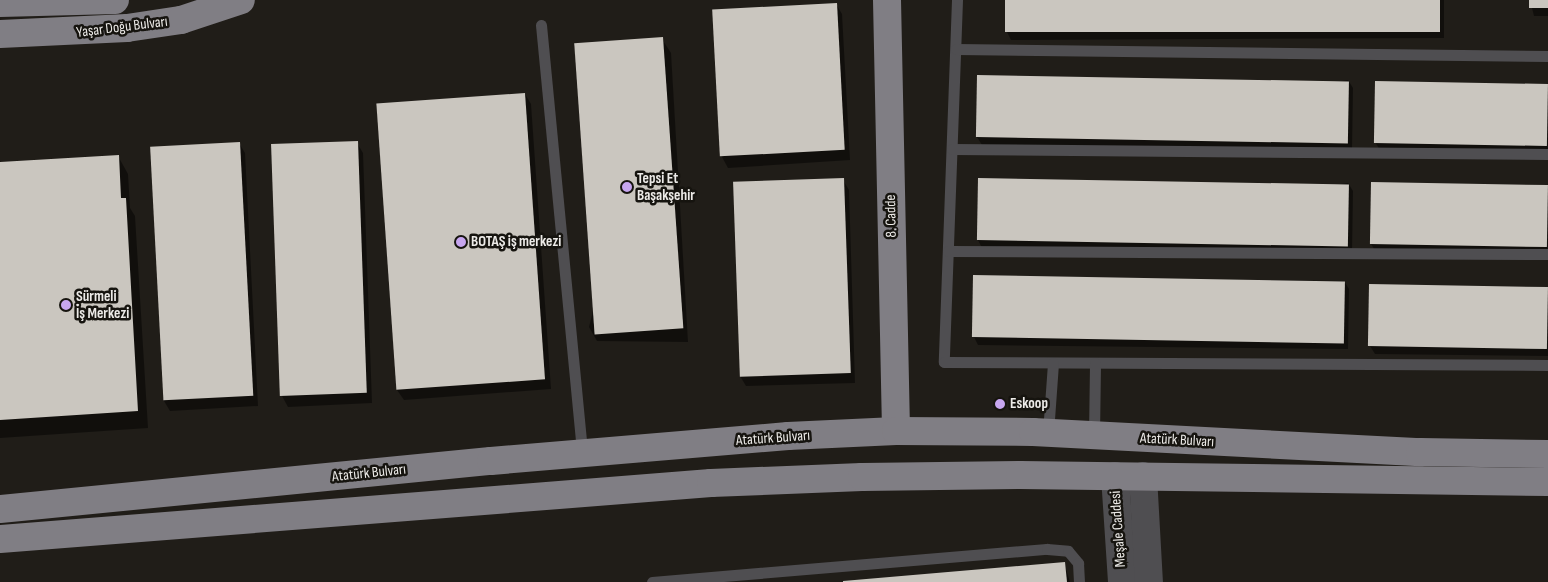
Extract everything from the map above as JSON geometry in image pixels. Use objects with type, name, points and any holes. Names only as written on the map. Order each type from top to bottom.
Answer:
[{"type":"main road","name":"Yaşar Doğu Bulvarı","points":[[0,3],[115,0]]},
{"type":"main road","name":"Yaşar Doğu Bulvarı","points":[[0,34],[127,28],[181,20],[241,0]]},
{"type":"main road","name":"8. Cadde","points":[[887,0],[896,431]]},
{"type":"main road","name":"Atatürk Bulvarı","points":[[0,508],[582,453],[788,436],[896,431],[1048,433],[1420,452],[1548,454]]},
{"type":"main road","points":[[1115,476],[1148,438]]},
{"type":"main road","points":[[1420,452],[1548,438]]},
{"type":"main road","points":[[0,539],[711,483],[882,477],[1115,476],[1548,482]]},
{"type":"main road","points":[[1495,482],[1548,490]]},
{"type":"street","name":"Meşale Caddesi","points":[[1115,476],[1122,582]]},
{"type":"street","name":"Meşale Caddesi","points":[[1143,476],[1149,582]]},
{"type":"lane","points":[[957,0],[944,362],[1548,365]]},
{"type":"lane","points":[[541,25],[582,453]]},
{"type":"lane","points":[[956,49],[1548,56]]},
{"type":"lane","points":[[952,149],[1548,154]]},
{"type":"lane","points":[[948,251],[1548,254]]},
{"type":"lane","points":[[1048,433],[1053,363]]},
{"type":"lane","points":[[1094,436],[1095,363]]},
{"type":"lane","points":[[652,582],[1047,548],[1068,551],[1078,563],[1079,582]]},
{"type":"building","points":[[1005,0],[1440,0],[1440,32],[1005,32]]},
{"type":"building","points":[[1529,0],[1548,0],[1548,8],[1529,8]]},
{"type":"building","points":[[837,3],[845,150],[720,156],[712,10]]},
{"type":"building","name":"Tepsi Et Başakşehir","points":[[663,37],[683,328],[595,334],[574,43]]},
{"type":"building","points":[[977,75],[1349,81],[1348,143],[976,137]]},
{"type":"building","points":[[1375,81],[1548,84],[1547,146],[1374,143]]},
{"type":"building","name":"BOTAŞ iş merkezi","points":[[525,93],[545,379],[396,390],[376,103]]},
{"type":"building","points":[[358,141],[367,393],[280,396],[271,144]]},
{"type":"building","points":[[240,142],[253,396],[163,400],[150,147]]},
{"type":"building","name":"Sürmeli İş Merkezi","points":[[119,155],[121,198],[126,198],[138,411],[0,420],[0,162]]},
{"type":"building","points":[[844,178],[851,373],[740,377],[733,182]]},
{"type":"building","points":[[978,178],[1349,184],[1348,246],[977,240]]},
{"type":"building","points":[[1371,182],[1548,185],[1547,247],[1370,244]]},
{"type":"building","points":[[973,275],[1345,281],[1344,343],[972,337]]},
{"type":"building","points":[[1369,284],[1548,287],[1547,349],[1368,346]]},
{"type":"building","points":[[1065,562],[1067,582],[843,582],[843,581]]},
{"type":"place","name":"Tepsi Et Başakşehir","points":[[627,187]]},
{"type":"place","name":"BOTAŞ iş merkezi","points":[[461,242]]},
{"type":"place","name":"Sürmeli İş Merkezi","points":[[66,305]]},
{"type":"place","name":"Eskoop","points":[[1000,404]]}]
